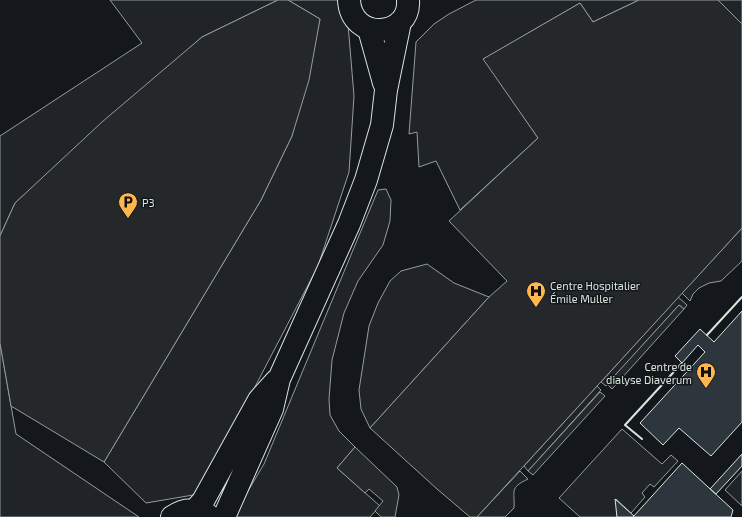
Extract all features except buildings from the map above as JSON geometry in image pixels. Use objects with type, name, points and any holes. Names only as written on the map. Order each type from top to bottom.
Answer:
[{"type":"main road","points":[[349,0],[352,13],[359,23],[369,29],[380,31],[391,28],[400,22],[406,14],[408,0]]},
{"type":"main road","points":[[224,517],[272,409],[279,379],[349,224],[366,180],[382,125],[386,90],[400,22]]},
{"type":"main road","points":[[369,29],[386,90]]},
{"type":"main road","points":[[172,517],[178,512],[187,510],[203,514],[206,496],[259,400],[279,379]]},
{"type":"shaded area","points":[[110,0],[278,0],[202,37],[15,203],[0,236],[0,136],[142,43]]},
{"type":"shaded area","name":"P3","points":[[278,0],[288,0],[320,19],[309,80],[292,136],[261,200],[104,462],[11,406],[0,343],[0,236],[15,203],[102,122],[202,37]]},
{"type":"shaded area","points":[[288,0],[346,0],[354,96],[349,172],[318,266],[199,494],[146,503],[104,462],[261,200],[292,136],[320,19]]},
{"type":"shaded area","points":[[476,0],[639,0],[593,22],[580,3],[484,59],[538,138],[460,210],[436,161],[419,167],[417,132],[409,134],[416,42],[434,24],[449,14]]},
{"type":"shaded area","points":[[639,0],[718,0],[742,24],[742,228],[477,517],[470,517],[370,428],[489,297],[507,281],[449,221],[538,138],[483,59],[580,3],[593,22]]},
{"type":"shaded area","points":[[718,0],[742,0],[742,24]]},
{"type":"shaded area","points":[[386,189],[391,200],[390,221],[383,245],[358,281],[344,313],[332,360],[329,399],[330,415],[339,431],[355,447],[337,468],[380,506],[370,517],[237,517],[235,513],[264,464],[378,190]]},
{"type":"shaded area","points":[[742,228],[742,261],[721,281],[709,283],[699,288],[693,294],[690,301],[682,293]]},
{"type":"shaded area","points":[[427,264],[454,283],[489,297],[370,428],[361,409],[359,390],[369,326],[378,303],[390,281],[401,271]]},
{"type":"shaded area","points":[[678,297],[687,305],[684,309],[679,305],[606,386],[601,382]]},
{"type":"shaded area","points":[[679,305],[684,309],[612,389],[607,384]]},
{"type":"shaded area","points":[[0,343],[16,434],[139,517],[0,517]]},
{"type":"shaded area","points":[[597,386],[601,390],[528,471],[524,466]]},
{"type":"shaded area","points":[[600,392],[605,396],[533,475],[528,471]]},
{"type":"shaded area","points":[[622,429],[662,464],[671,455],[678,461],[654,487],[650,484],[642,493],[645,497],[631,513],[616,499],[617,517],[580,517],[559,498]]},
{"type":"shaded area","points":[[355,447],[397,487],[399,495],[395,517],[381,517],[375,511],[383,501],[369,489],[365,493],[337,468]]},
{"type":"shaded area","points":[[520,471],[528,479],[518,485],[514,490],[514,508],[505,517],[477,517]]},
{"type":"shaded area","points":[[742,471],[742,506],[725,490]]},
{"type":"wall","points":[[707,335],[742,297]]},
{"type":"wall","points":[[642,439],[625,425],[682,363]]},
{"type":"place","name":"P3","points":[[128,219]]},
{"type":"place","name":"Centre Hospitalier Émile Muller","points":[[536,308]]},
{"type":"place","name":"Centre de dialyse Diaverum","points":[[706,389]]}]
